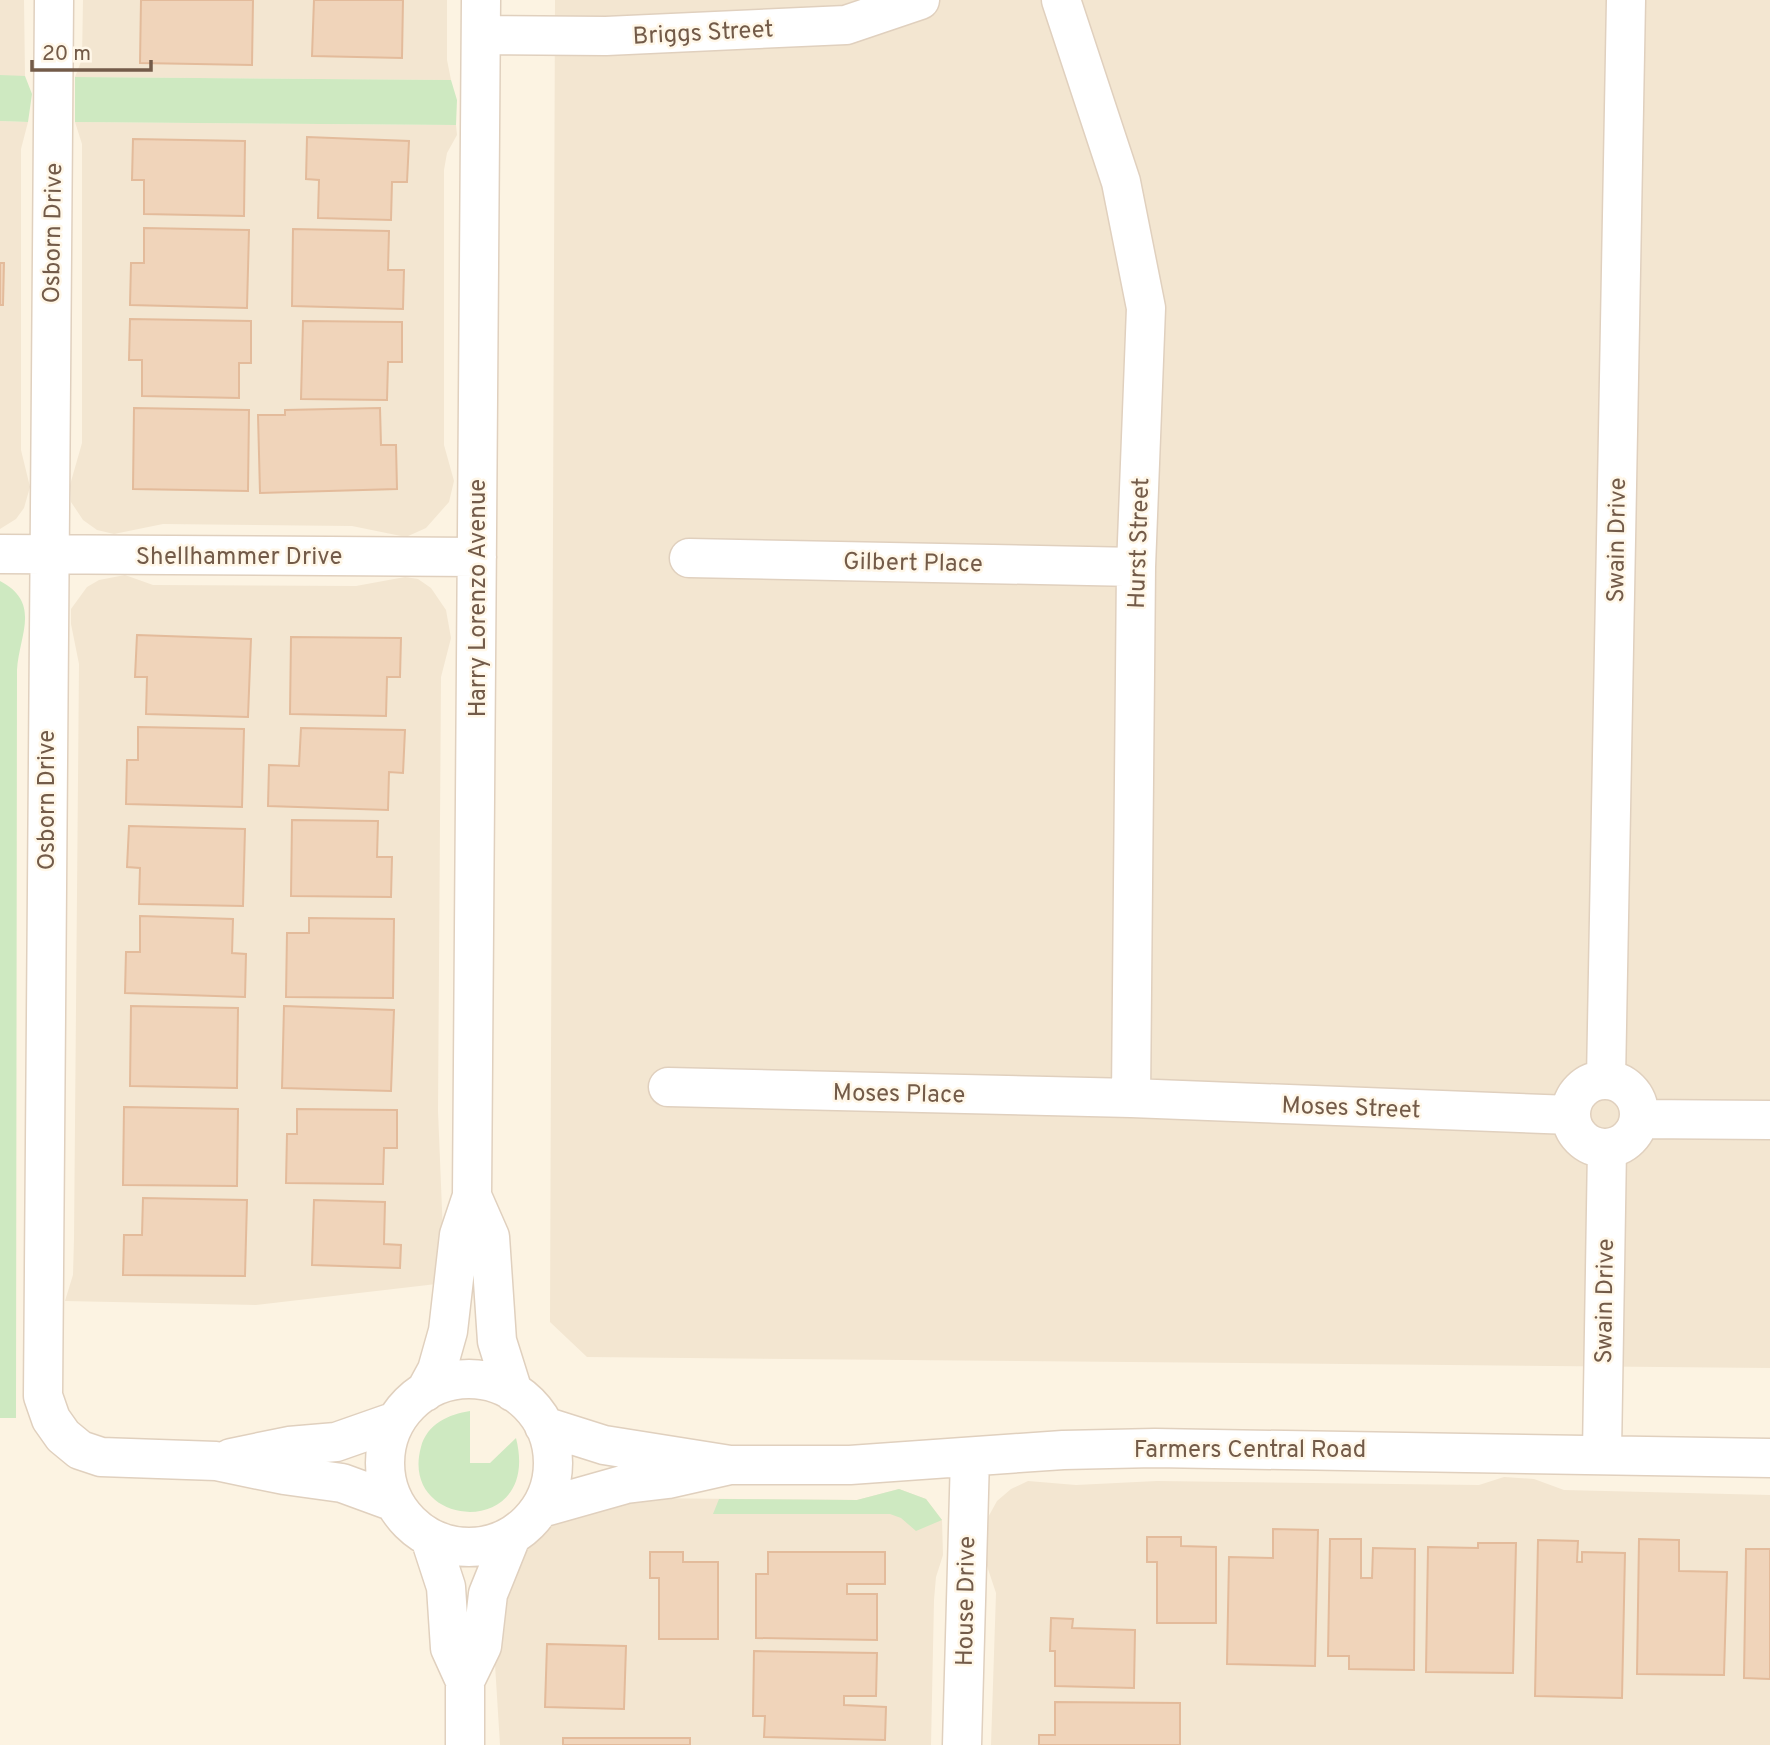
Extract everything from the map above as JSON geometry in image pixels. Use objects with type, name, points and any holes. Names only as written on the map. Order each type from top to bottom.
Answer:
[{"type":"street","name":"Osborn Drive","points":[[54,0],[43,1396],[51,1419],[63,1436],[80,1450],[101,1457],[216,1461],[342,1483],[394,1502]]},
{"type":"street","name":"Briggs Street","points":[[481,18],[606,36],[846,25],[920,0]]},
{"type":"street","name":"Hurst Street","points":[[1061,0],[1121,181],[1146,308],[1136,567],[1131,1098]]},
{"type":"street","name":"Swain Drive","points":[[1606,1080],[1626,0]]},
{"type":"street","name":"Harry Lorenzo Avenue","points":[[425,1392],[438,1370],[448,1331],[459,1235],[472,1196],[481,18]]},
{"type":"street","name":"Shellhammer Drive","points":[[0,554],[477,557]]},
{"type":"street","name":"Gilbert Place","points":[[689,558],[1136,567]]},
{"type":"street","points":[[1606,1080],[1627,1088],[1634,1097],[1639,1119],[1628,1139],[1606,1148],[1597,1147],[1579,1135],[1571,1115],[1573,1104],[1585,1087],[1606,1080]]},
{"type":"street","name":"Moses Place","points":[[668,1087],[1131,1098]]},
{"type":"street","name":"Moses Street","points":[[1131,1098],[1571,1115]]},
{"type":"street","points":[[1639,1119],[1770,1120]]},
{"type":"street","name":"Swain Drive","points":[[1602,1453],[1606,1148]]},
{"type":"street","name":"Harry Lorenzo Avenue","points":[[472,1196],[490,1237],[497,1341],[513,1392]]},
{"type":"street","points":[[466,1379],[490,1382],[513,1392],[531,1406],[544,1426],[553,1452],[552,1478],[541,1508],[528,1524],[511,1537],[484,1546],[465,1548],[430,1538],[408,1521],[394,1502],[384,1462],[396,1421],[408,1405],[425,1392],[466,1379]]},
{"type":"street","name":"Osborn Drive","points":[[216,1461],[289,1446],[336,1442],[396,1421]]},
{"type":"street","name":"Farmers Central Road","points":[[544,1426],[604,1445],[730,1465],[850,1465],[1155,1448],[1602,1453],[1770,1458]]},
{"type":"street","name":"House Drive","points":[[962,1745],[970,1457]]},
{"type":"street","name":"Farmers Central Road","points":[[541,1508],[626,1484],[668,1479],[730,1465]]},
{"type":"street","points":[[465,1681],[482,1646],[488,1594],[511,1537]]},
{"type":"street","points":[[430,1538],[446,1587],[450,1648],[465,1681],[465,1745]]},
{"type":"shaded area","points":[[0,0],[24,0],[25,76],[0,76]]},
{"type":"shaded area","points":[[83,0],[447,0],[447,60],[451,80],[75,77],[82,59]]},
{"type":"shaded area","points":[[555,0],[1770,0],[1770,1368],[587,1357],[550,1322]]},
{"type":"shaded area","points":[[0,121],[28,122],[21,149],[21,450],[30,487],[24,508],[16,519],[0,529]]},
{"type":"shaded area","points":[[75,122],[456,125],[457,135],[447,153],[444,170],[444,445],[454,481],[449,502],[426,528],[406,537],[352,526],[163,524],[114,534],[97,530],[83,520],[71,502],[70,485],[82,443],[82,144]]},
{"type":"shaded area","points":[[125,575],[153,585],[356,586],[405,577],[418,579],[431,588],[446,610],[451,638],[441,677],[438,1111],[445,1283],[256,1305],[65,1301],[73,1275],[74,1239],[79,664],[71,624],[71,609],[87,587],[99,580]]},
{"type":"shaded area","points":[[1504,1477],[1534,1479],[1564,1490],[1770,1495],[1770,1745],[991,1745],[996,1593],[983,1554],[986,1521],[997,1501],[1011,1489],[1028,1481],[1076,1485],[1157,1481],[1479,1485]]},
{"type":"shaded area","points":[[899,1489],[926,1499],[942,1520],[943,1555],[936,1577],[934,1600],[931,1745],[500,1745],[493,1632],[517,1562],[535,1539],[553,1524],[639,1498],[857,1500]]},
{"type":"green space","points":[[0,75],[25,76],[32,94],[28,122],[0,121]]},
{"type":"green space","points":[[75,77],[451,80],[457,100],[456,125],[75,122]]},
{"type":"green space","points":[[0,581],[21,599],[25,621],[17,670],[16,1418],[0,1418]]},
{"type":"green space","points":[[470,1411],[470,1463],[490,1463],[516,1438],[518,1471],[509,1494],[491,1508],[470,1512],[448,1508],[430,1495],[420,1475],[421,1447],[428,1432],[447,1418]]},
{"type":"green space","points":[[899,1489],[926,1499],[942,1520],[916,1531],[901,1518],[890,1514],[713,1514],[719,1499],[857,1500]]},
{"type":"building","points":[[141,0],[253,0],[252,65],[140,63]]},
{"type":"building","points":[[314,0],[403,0],[402,58],[312,56]]},
{"type":"building","points":[[307,137],[409,141],[407,182],[392,182],[391,220],[318,218],[319,180],[306,179]]},
{"type":"building","points":[[133,139],[245,141],[244,216],[144,214],[144,180],[132,180]]},
{"type":"building","points":[[144,228],[249,230],[247,308],[130,305],[131,263],[144,263]]},
{"type":"building","points":[[293,229],[389,231],[388,270],[404,270],[403,309],[292,306]]},
{"type":"building","points":[[0,263],[4,263],[3,305],[0,305]]},
{"type":"building","points":[[130,319],[251,321],[251,363],[239,363],[239,398],[142,396],[142,360],[129,360]]},
{"type":"building","points":[[303,321],[402,322],[402,362],[388,362],[387,400],[301,399]]},
{"type":"building","points":[[134,408],[249,410],[248,491],[133,489]]},
{"type":"building","points":[[380,408],[381,445],[396,445],[397,489],[260,493],[258,415],[285,415],[285,410]]},
{"type":"building","points":[[137,635],[251,639],[248,717],[146,714],[147,677],[135,677]]},
{"type":"building","points":[[291,637],[401,638],[400,677],[387,677],[386,716],[290,714]]},
{"type":"building","points":[[138,727],[244,729],[242,807],[126,804],[127,760],[138,760]]},
{"type":"building","points":[[301,728],[405,730],[403,773],[389,772],[388,810],[268,806],[269,765],[299,766]]},
{"type":"building","points":[[292,820],[378,821],[377,857],[392,857],[391,897],[291,896]]},
{"type":"building","points":[[129,826],[245,829],[243,906],[139,904],[140,868],[127,867]]},
{"type":"building","points":[[140,916],[233,919],[232,953],[246,954],[245,997],[125,993],[126,952],[140,952]]},
{"type":"building","points":[[309,918],[394,919],[393,998],[286,997],[287,933],[309,933]]},
{"type":"building","points":[[131,1006],[238,1008],[237,1088],[130,1086]]},
{"type":"building","points":[[284,1006],[394,1010],[391,1091],[282,1088]]},
{"type":"building","points":[[124,1107],[238,1109],[237,1186],[123,1185]]},
{"type":"building","points":[[297,1109],[397,1110],[397,1148],[384,1148],[383,1184],[286,1183],[287,1134],[297,1134]]},
{"type":"building","points":[[143,1198],[247,1200],[245,1276],[123,1275],[124,1235],[142,1235]]},
{"type":"building","points":[[314,1200],[385,1202],[384,1244],[401,1245],[400,1268],[312,1265]]},
{"type":"building","points":[[1273,1529],[1318,1530],[1315,1666],[1227,1664],[1229,1557],[1273,1558]]},
{"type":"building","points":[[1147,1537],[1181,1537],[1181,1546],[1216,1547],[1216,1623],[1157,1623],[1157,1562],[1147,1562]]},
{"type":"building","points":[[1330,1539],[1361,1539],[1361,1578],[1372,1578],[1373,1548],[1415,1549],[1414,1670],[1349,1669],[1349,1656],[1328,1656]]},
{"type":"building","points":[[1639,1539],[1679,1540],[1679,1571],[1727,1572],[1724,1675],[1637,1674]]},
{"type":"building","points":[[1538,1540],[1578,1541],[1577,1562],[1582,1562],[1582,1552],[1625,1553],[1622,1698],[1535,1696]]},
{"type":"building","points":[[1478,1543],[1516,1543],[1513,1673],[1426,1672],[1428,1547],[1478,1548]]},
{"type":"building","points":[[1746,1549],[1770,1549],[1770,1679],[1744,1678]]},
{"type":"building","points":[[650,1552],[683,1552],[683,1562],[718,1562],[718,1639],[659,1639],[659,1578],[650,1578]]},
{"type":"building","points":[[768,1552],[885,1552],[885,1584],[847,1584],[847,1594],[877,1594],[877,1640],[756,1638],[756,1574],[768,1574]]},
{"type":"building","points":[[1051,1618],[1073,1619],[1072,1628],[1135,1630],[1134,1688],[1055,1686],[1055,1651],[1050,1651]]},
{"type":"building","points":[[547,1644],[626,1646],[624,1709],[545,1707]]},
{"type":"building","points":[[754,1651],[877,1653],[876,1696],[844,1696],[844,1705],[886,1707],[885,1740],[764,1737],[765,1716],[753,1716]]},
{"type":"building","points":[[1055,1702],[1180,1703],[1180,1745],[1039,1745],[1039,1735],[1055,1735]]},
{"type":"building","points":[[563,1738],[690,1738],[690,1745],[563,1745]]}]
